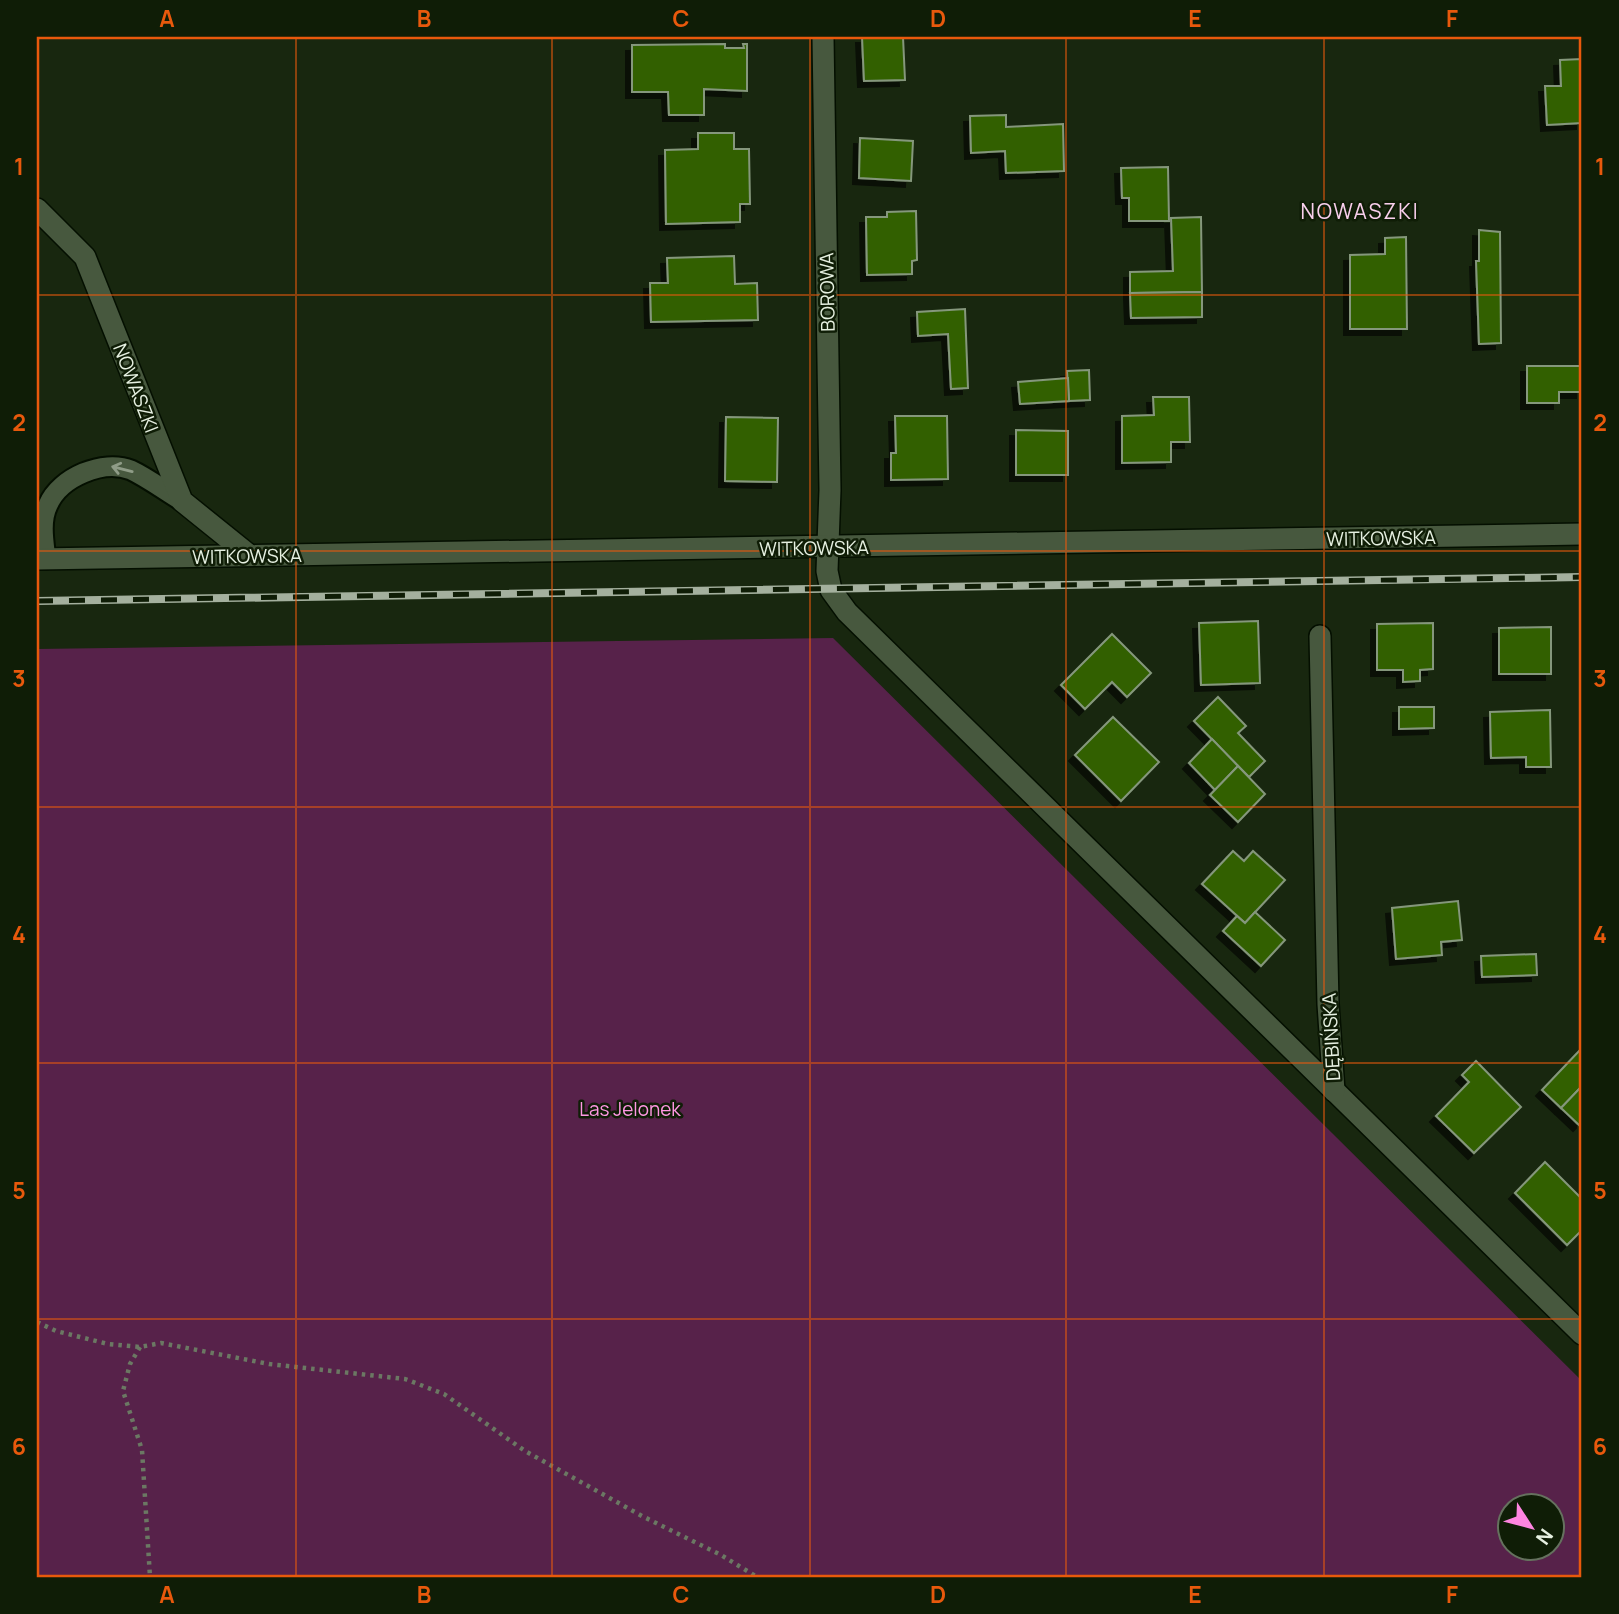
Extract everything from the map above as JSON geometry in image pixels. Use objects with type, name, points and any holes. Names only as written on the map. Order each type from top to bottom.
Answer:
[{"type":"street","name":"BOROWA","points":[[823,37],[830,490],[828,548],[831,590],[847,612],[1334,1091]]},
{"type":"street","name":"NOWASZKI","points":[[37,209],[85,257],[182,501],[249,555]]},
{"type":"street","name":"WITKOWSKA","points":[[41,559],[1582,534]]},
{"type":"street","name":"DĘBIŃSKA","points":[[1320,636],[1328,1004],[1334,1091],[1582,1334]]},
{"type":"lane","points":[[41,559],[48,505],[63,485],[84,473],[107,466],[130,470],[182,501]]},
{"type":"path","points":[[37,1322],[56,1331],[108,1344],[140,1347],[161,1343],[270,1364],[405,1379],[444,1394],[525,1451],[642,1516],[721,1555],[757,1577]]},
{"type":"path","points":[[140,1347],[130,1364],[123,1391],[142,1450],[150,1577]]},
{"type":"green space","name":"Las Jelonek","points":[[833,638],[1582,1381],[1582,1577],[37,1577],[37,649]]},
{"type":"building","points":[[862,37],[903,37],[905,80],[864,81]]},
{"type":"building","points":[[725,44],[725,48],[744,48],[743,44],[747,44],[747,91],[704,89],[704,115],[669,115],[668,92],[632,92],[632,45]]},
{"type":"building","points":[[1582,59],[1582,123],[1547,125],[1545,86],[1561,86],[1560,60]]},
{"type":"building","points":[[1006,115],[1006,127],[1063,124],[1064,171],[1006,173],[1005,151],[971,153],[970,116]]},
{"type":"building","points":[[698,133],[734,133],[734,149],[749,149],[750,204],[740,204],[740,222],[666,224],[665,150],[698,149]]},
{"type":"building","points":[[860,138],[913,141],[911,181],[859,178]]},
{"type":"building","points":[[1168,167],[1169,221],[1129,221],[1129,198],[1122,198],[1121,168]]},
{"type":"building","points":[[916,211],[917,260],[912,261],[912,274],[867,275],[866,217],[887,217],[887,212]]},
{"type":"building","points":[[1201,217],[1202,292],[1130,293],[1130,272],[1173,271],[1171,218]]},
{"type":"building","points":[[1479,230],[1500,232],[1501,343],[1479,344],[1476,261],[1479,261]]},
{"type":"building","points":[[1406,237],[1407,329],[1350,329],[1350,255],[1385,254],[1385,238]]},
{"type":"building","points":[[734,256],[735,284],[757,283],[758,320],[651,322],[650,283],[668,283],[667,258]]},
{"type":"building","points":[[1202,292],[1202,317],[1131,318],[1130,293]]},
{"type":"building","points":[[965,309],[968,388],[951,389],[948,334],[918,336],[917,312]]},
{"type":"building","points":[[1527,366],[1582,366],[1582,392],[1559,392],[1559,403],[1527,403]]},
{"type":"building","points":[[1089,370],[1090,400],[1069,401],[1067,371]]},
{"type":"building","points":[[1068,378],[1069,401],[1020,404],[1018,382]]},
{"type":"building","points":[[1153,397],[1189,397],[1190,442],[1171,442],[1171,462],[1122,463],[1122,416],[1154,415]]},
{"type":"building","points":[[895,416],[947,416],[948,479],[891,480],[891,453],[896,453]]},
{"type":"building","points":[[726,417],[778,418],[777,482],[725,481]]},
{"type":"building","points":[[1016,430],[1068,431],[1068,475],[1016,475]]},
{"type":"building","points":[[1258,621],[1260,683],[1201,685],[1199,623]]},
{"type":"building","points":[[1433,623],[1433,669],[1420,670],[1420,681],[1403,682],[1403,670],[1377,670],[1377,624]]},
{"type":"building","points":[[1551,627],[1551,674],[1499,674],[1499,628]]},
{"type":"building","points":[[1112,634],[1151,673],[1127,697],[1112,682],[1085,709],[1061,685]]},
{"type":"building","points":[[1218,697],[1246,726],[1238,733],[1265,761],[1249,777],[1194,721]]},
{"type":"building","points":[[1399,707],[1434,707],[1434,728],[1399,729]]},
{"type":"building","points":[[1550,710],[1551,767],[1526,767],[1526,757],[1491,758],[1490,712]]},
{"type":"building","points":[[1113,717],[1159,762],[1121,801],[1075,755]]},
{"type":"building","points":[[1212,739],[1238,766],[1215,790],[1189,763]]},
{"type":"building","points":[[1238,766],[1265,794],[1238,822],[1210,795]]},
{"type":"building","points":[[1233,851],[1244,861],[1253,851],[1285,880],[1245,923],[1202,884]]},
{"type":"building","points":[[1458,901],[1462,940],[1441,942],[1442,955],[1396,959],[1392,908]]},
{"type":"building","points":[[1255,912],[1285,940],[1261,966],[1223,931],[1237,916],[1245,923]]},
{"type":"building","points":[[1536,954],[1537,975],[1482,977],[1481,956]]},
{"type":"building","points":[[1581,1049],[1582,1086],[1561,1108],[1542,1090]]},
{"type":"building","points":[[1476,1061],[1521,1107],[1474,1153],[1436,1116],[1469,1082],[1462,1075]]},
{"type":"building","points":[[1582,1086],[1582,1122],[1579,1125],[1561,1108]]},
{"type":"building","points":[[1545,1162],[1582,1199],[1582,1230],[1567,1245],[1515,1193]]},
{"type":"railway","points":[[37,601],[1582,577]]},
{"type":"district","name":"NOWASZKI","points":[[1360,211]]}]
